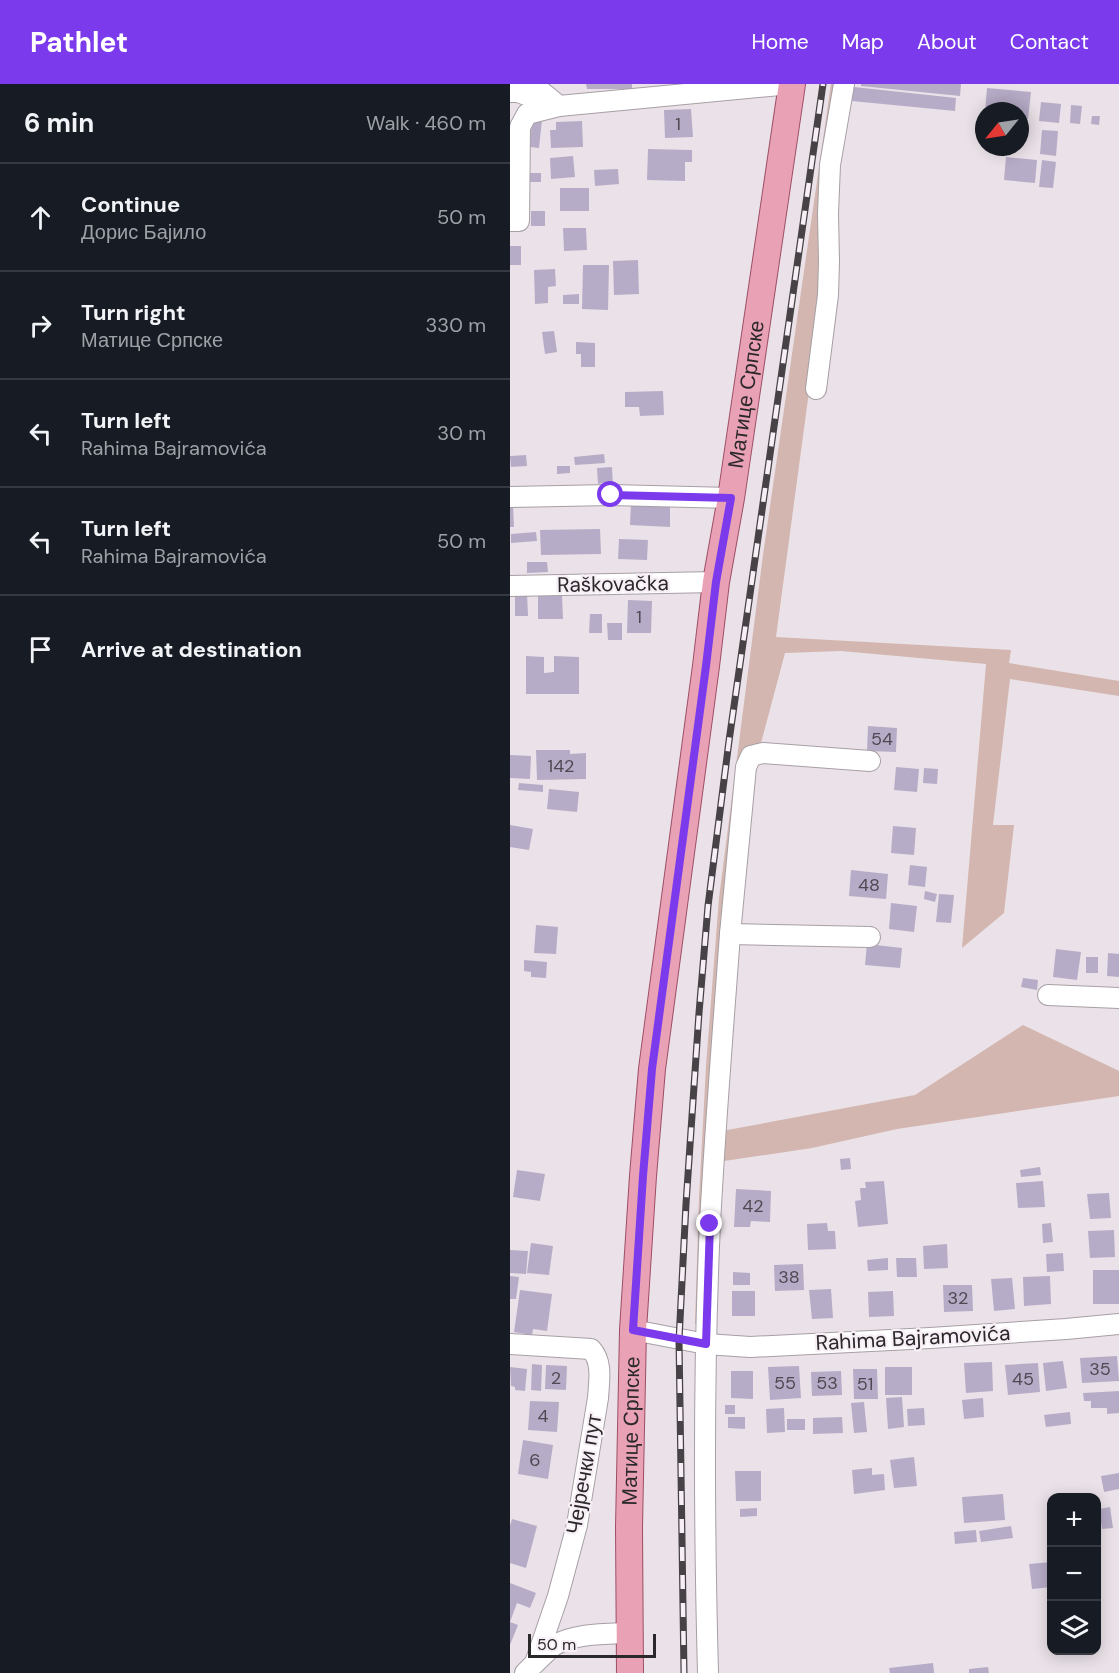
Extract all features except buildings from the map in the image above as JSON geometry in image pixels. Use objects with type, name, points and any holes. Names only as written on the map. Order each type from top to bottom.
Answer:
[{"type":"main road","name":"Матице Српске","points":[[630,1673],[629,1527],[633,1330],[652,1069],[716,582],[731,498],[791,84]]},
{"type":"street","points":[[532,84],[559,106]]},
{"type":"street","points":[[510,221],[519,221],[520,127],[527,114],[559,106],[791,84]]},
{"type":"street","points":[[816,389],[828,295],[830,165],[844,84]]},
{"type":"street","points":[[510,92],[519,92],[559,106]]},
{"type":"street","points":[[510,497],[611,495],[731,498]]},
{"type":"street","name":"Raškovačka","points":[[510,586],[716,582]]},
{"type":"street","points":[[708,1673],[705,1556],[706,1344],[712,1191],[729,934],[746,766],[751,756],[762,753],[870,761]]},
{"type":"street","points":[[729,934],[870,937]]},
{"type":"street","points":[[1048,995],[1119,998]]},
{"type":"street","name":"Rahima Bajramovića","points":[[633,1330],[706,1344],[750,1347],[1066,1329],[1119,1323]]},
{"type":"street","name":"Чејречки пут","points":[[510,1344],[591,1349],[596,1354],[598,1362],[598,1398],[577,1524],[558,1596],[530,1668]]},
{"type":"street","points":[[530,1668],[553,1647],[566,1641],[595,1634],[630,1633]]},
{"type":"shaded area","points":[[831,84],[840,84],[826,277],[776,637],[1011,650],[1009,663],[1119,681],[1119,696],[1010,679],[993,825],[1014,825],[1004,913],[962,948],[986,664],[841,651],[785,653],[757,758],[747,757],[708,1324],[695,1324],[706,1066],[719,898],[763,555]]},
{"type":"shaded area","points":[[1023,1025],[1119,1071],[1119,1096],[897,1129],[812,1148],[724,1161],[722,1131],[915,1095]]},
{"type":"railway","points":[[684,1673],[679,1340],[686,1204],[708,906],[729,741],[823,84]]},
{"type":"route","points":[[611,495],[731,498],[716,582],[652,1069],[633,1330],[706,1344],[710,1224]]}]
